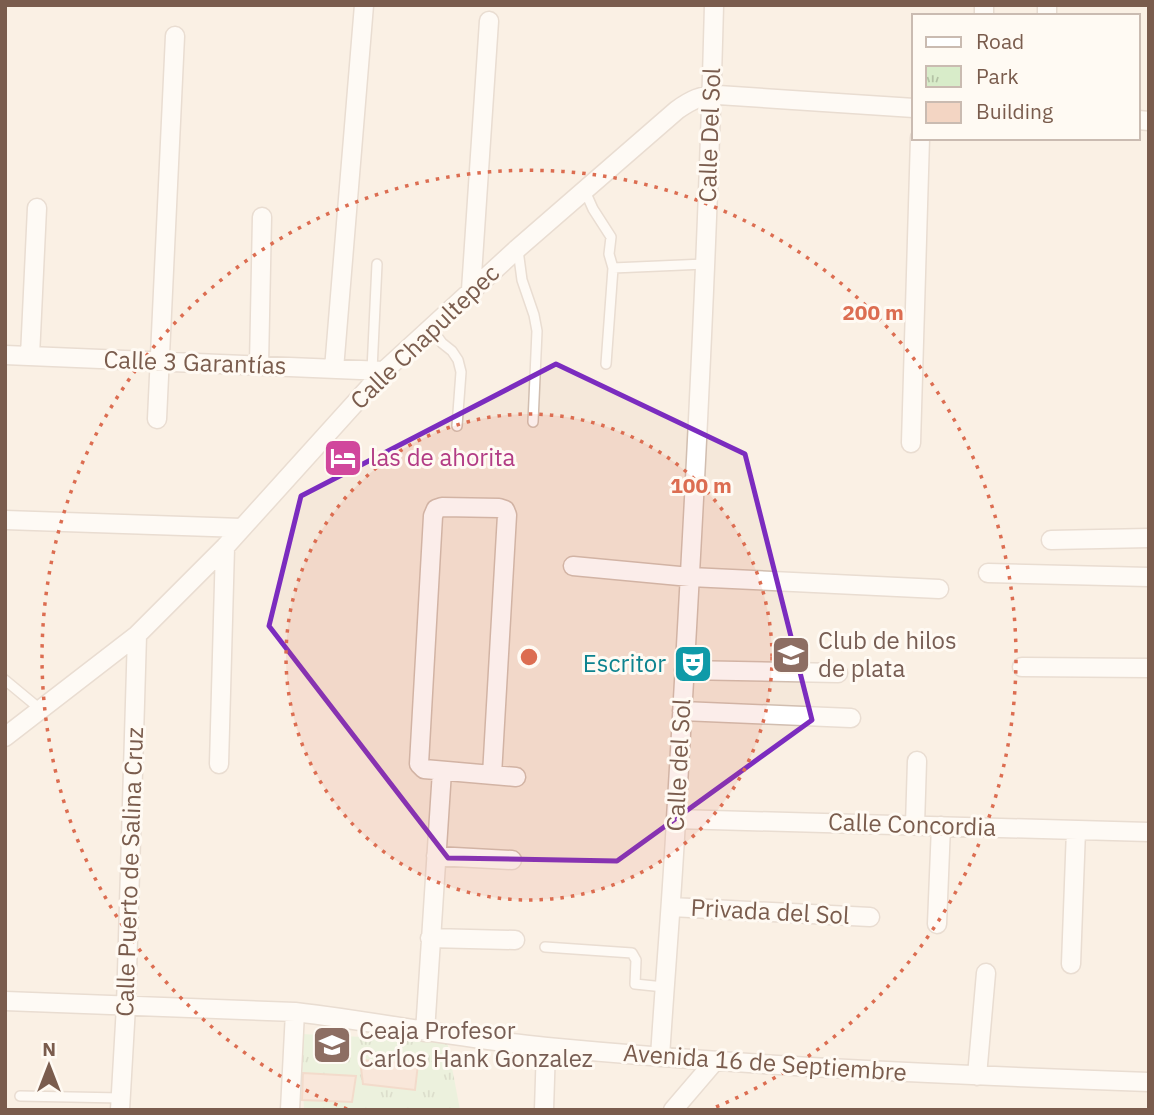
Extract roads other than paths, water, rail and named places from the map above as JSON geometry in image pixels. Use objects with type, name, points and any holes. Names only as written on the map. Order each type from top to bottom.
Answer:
[{"type":"street","points":[[334,369],[365,5]]},
{"type":"street","name":"Calle Del Sol","points":[[705,264],[714,5]]},
{"type":"street","points":[[471,290],[489,21]]},
{"type":"street","points":[[157,419],[175,36]]},
{"type":"street","name":"Calle Chapultepec","points":[[5,737],[137,635],[225,547],[378,371],[431,328],[517,249],[692,99],[712,95],[912,108]]},
{"type":"street","points":[[911,443],[920,140]]},
{"type":"street","points":[[30,356],[37,208]]},
{"type":"street","points":[[259,365],[262,217]]},
{"type":"street","name":"Calle del Sol","points":[[660,1057],[690,577],[705,264]]},
{"type":"street","name":"Calle 3 Garantías","points":[[5,355],[378,371]]},
{"type":"street","points":[[492,775],[507,515],[505,510],[499,508],[442,507],[436,509],[433,516],[419,760],[424,769],[442,771],[516,777]]},
{"type":"street","points":[[5,520],[242,528]]},
{"type":"street","points":[[1051,540],[1149,538]]},
{"type":"street","points":[[219,764],[225,547]]},
{"type":"street","points":[[573,566],[690,577],[939,589]]},
{"type":"street","points":[[988,573],[1149,577]]},
{"type":"street","name":"Calle Puerto de Salina Cruz","points":[[120,1104],[126,1006],[137,635]]},
{"type":"street","points":[[1022,667],[1149,668]]},
{"type":"street","points":[[684,670],[838,673]]},
{"type":"street","points":[[682,711],[851,718]]},
{"type":"street","points":[[915,825],[916,761]]},
{"type":"street","points":[[425,1032],[442,771]]},
{"type":"street","name":"Calle Concordia","points":[[676,819],[1149,832]]},
{"type":"street","points":[[937,923],[941,826]]},
{"type":"street","points":[[1071,964],[1076,830]]},
{"type":"street","points":[[436,856],[512,860]]},
{"type":"street","name":"Privada del Sol","points":[[671,906],[870,916]]},
{"type":"street","points":[[430,938],[515,940]]},
{"type":"street","points":[[977,1076],[986,973]]},
{"type":"street","name":"Avenida 16 de Septiembre","points":[[5,1001],[295,1012],[546,1047],[715,1061],[860,1071],[1149,1082]]},
{"type":"street","points":[[290,1110],[295,1012]]},
{"type":"street","points":[[544,1110],[546,1047]]},
{"type":"street","points":[[673,1110],[715,1061]]},
{"type":"lane","points":[[585,191],[611,237],[609,254],[613,268],[606,365]]},
{"type":"lane","points":[[517,249],[522,280],[537,331],[533,422]]},
{"type":"lane","points":[[377,264],[378,371]]},
{"type":"lane","points":[[613,268],[705,264]]},
{"type":"lane","points":[[431,328],[458,360],[461,372],[457,426]]},
{"type":"lane","points":[[5,680],[40,709]]},
{"type":"lane","points":[[545,947],[632,953],[636,960],[635,984],[664,987]]},
{"type":"lane","points":[[20,1096],[120,1104]]},
{"type":"place","name":"las de ahorita","points":[[343,458]]},
{"type":"place","name":"Club de hilos de plata","points":[[791,655]]},
{"type":"place","name":"Escritor","points":[[693,664]]},
{"type":"place","name":"Ceaja Profesor Carlos Hank Gonzalez","points":[[332,1045]]}]
